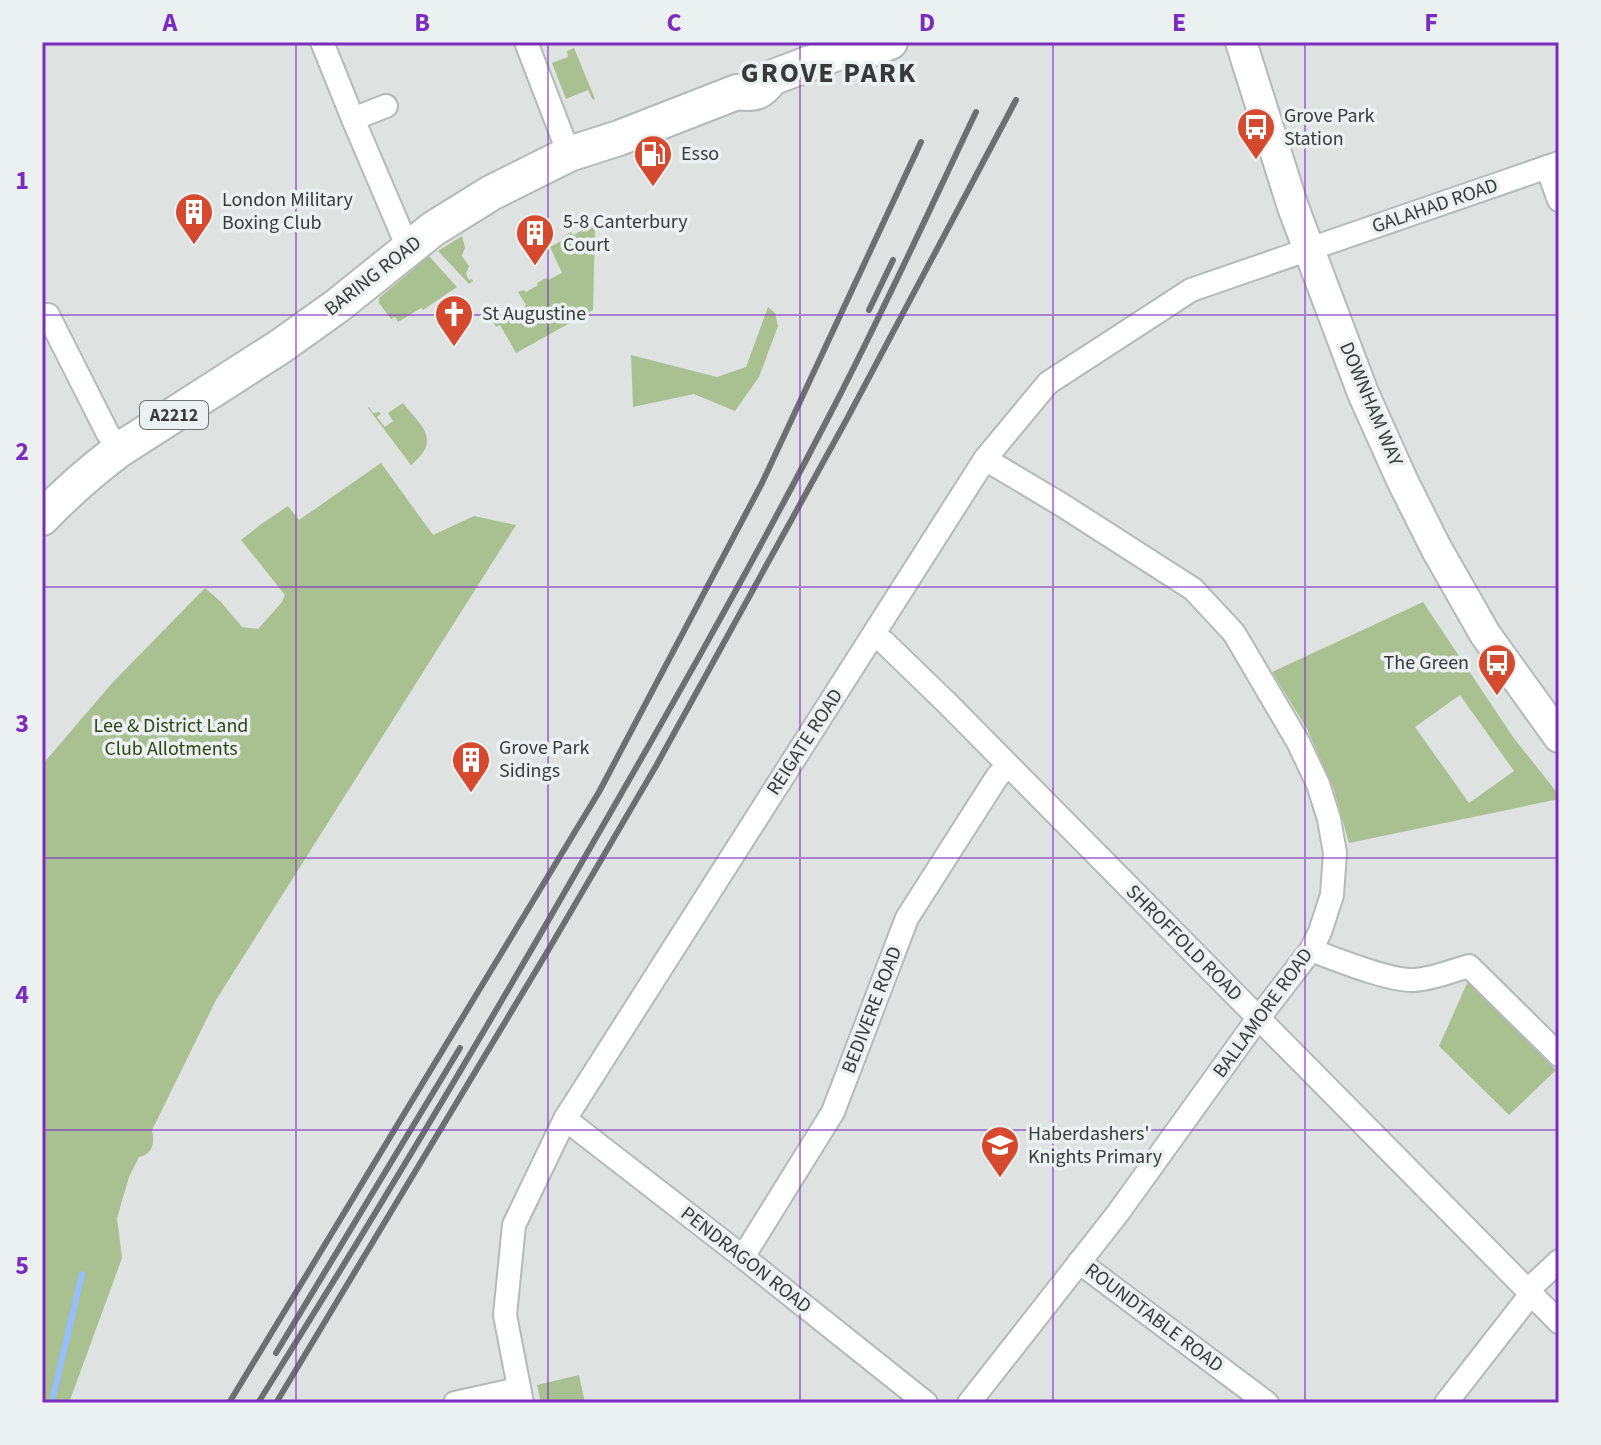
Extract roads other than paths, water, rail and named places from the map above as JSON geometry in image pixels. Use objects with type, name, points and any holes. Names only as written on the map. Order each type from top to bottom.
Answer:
[{"type":"main road","name":"BARING ROAD","points":[[42,518],[85,476],[119,450],[281,346],[337,306],[408,248],[491,193],[569,154],[757,86],[851,45],[872,49],[890,42]]},
{"type":"street","points":[[322,42],[408,248]]},
{"type":"street","points":[[526,42],[569,154]]},
{"type":"street","name":"DOWNHAM WAY","points":[[1241,42],[1293,207],[1363,393],[1402,480],[1485,634],[1559,737]]},
{"type":"street","points":[[353,119],[386,106]]},
{"type":"street","points":[[1553,165],[1559,200]]},
{"type":"street","name":"GALAHAD ROAD","points":[[1311,250],[1553,165]]},
{"type":"street","name":"REIGATE ROAD","points":[[455,1403],[520,1396],[505,1315],[514,1225],[565,1119],[985,459],[1048,383],[1191,290],[1311,250]]},
{"type":"street","points":[[42,318],[48,315],[119,450]]},
{"type":"street","name":"BALLAMORE ROAD","points":[[969,1403],[1118,1213],[1311,950],[1332,895],[1335,853],[1318,784],[1298,742],[1234,633],[1193,589],[985,459]]},
{"type":"street","name":"SHROFFOLD ROAD","points":[[874,635],[948,704],[1559,1322]]},
{"type":"street","name":"BEDIVERE ROAD","points":[[743,1257],[833,1112],[907,918],[1007,766]]},
{"type":"street","points":[[1311,950],[1365,969],[1411,980],[1469,966],[1559,1055]]},
{"type":"street","name":"PENDRAGON ROAD","points":[[565,1119],[926,1403]]},
{"type":"street","points":[[1446,1403],[1529,1293],[1559,1261]]},
{"type":"street","name":"ROUNDTABLE ROAD","points":[[1079,1262],[1267,1403]]},
{"type":"waterway","points":[[53,1397],[82,1274]]},
{"type":"railway","points":[[276,1403],[656,766],[848,417],[1016,100]]},
{"type":"railway","points":[[258,1403],[465,1062],[709,639],[847,382],[976,112]]},
{"type":"railway","points":[[229,1403],[599,792],[762,483],[921,142]]},
{"type":"railway","points":[[869,310],[893,260]]},
{"type":"railway","points":[[276,1353],[460,1048]]},
{"type":"place","name":"Grove Park Station","points":[[1256,161]]},
{"type":"place","name":"Esso","points":[[653,188]]},
{"type":"place","name":"London Military Boxing Club","points":[[194,246]]},
{"type":"place","name":"5-8 Canterbury Court","points":[[535,267]]},
{"type":"place","name":"St Augustine","points":[[454,348]]},
{"type":"place","name":"The Green","points":[[1497,697]]},
{"type":"place","name":"Grove Park Sidings","points":[[471,794]]},
{"type":"place","name":"Haberdashers' Knights Primary","points":[[1000,1179]]},
{"type":"district","name":"GROVE PARK","points":[[829,73]]},
{"type":"park label","name":"Lee & District Land Club Allotments","points":[[171,738]]}]
